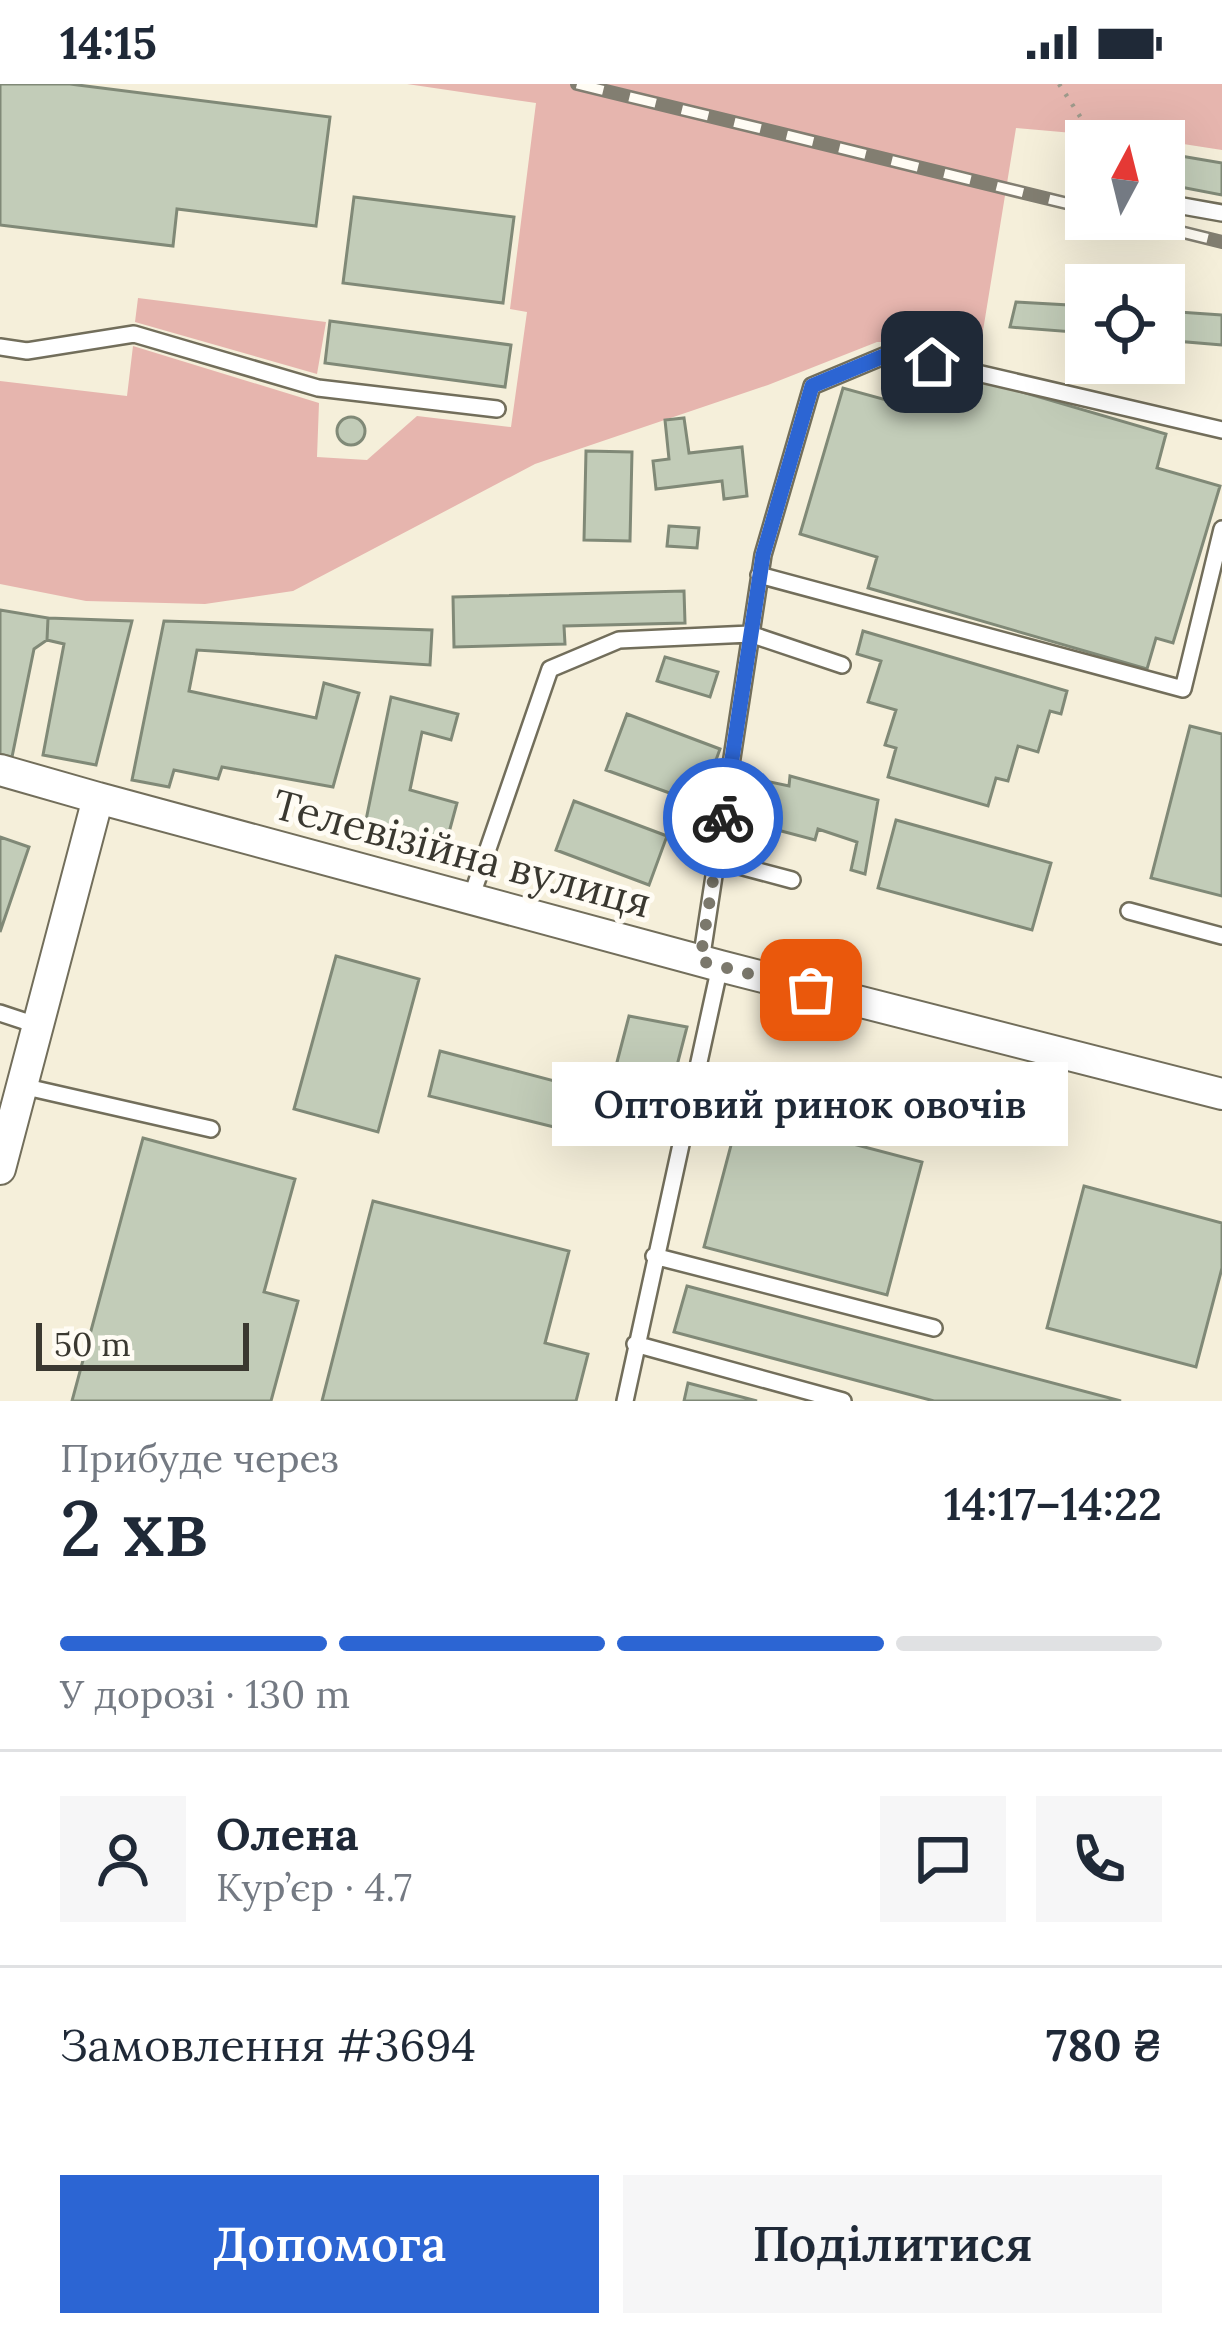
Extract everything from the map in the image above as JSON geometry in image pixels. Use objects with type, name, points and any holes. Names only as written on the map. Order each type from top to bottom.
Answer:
[{"type":"street","name":"Телевізійна вулиця","points":[[0,770],[710,964],[1222,1094]]},
{"type":"street","points":[[0,1169],[98,798]]},
{"type":"lane","points":[[1185,206],[1222,213]]},
{"type":"lane","points":[[0,347],[27,351],[134,334],[318,388],[497,410]]},
{"type":"lane","points":[[625,1401],[710,964],[716,860],[760,575],[812,386],[891,353],[1222,430]]},
{"type":"lane","points":[[760,575],[1183,689],[1222,529]]},
{"type":"lane","points":[[471,898],[550,670],[619,640],[750,634],[842,665]]},
{"type":"lane","points":[[716,860],[792,880]]},
{"type":"lane","points":[[1129,911],[1222,936]]},
{"type":"lane","points":[[0,1013],[39,1026]]},
{"type":"lane","points":[[22,1086],[211,1129]]},
{"type":"lane","points":[[655,1256],[934,1328]]},
{"type":"lane","points":[[635,1344],[843,1401]]},
{"type":"path","points":[[1059,84],[1082,120]]},
{"type":"shaded area","points":[[407,84],[1222,84],[1222,150],[1185,144],[1185,120],[1065,120],[1065,132],[1016,128],[981,343],[877,342],[768,385],[535,464],[293,591],[205,604],[86,601],[0,584],[0,381],[127,396],[133,346],[319,403],[317,457],[367,460],[417,416],[511,427],[527,312],[510,309],[536,103]]},
{"type":"shaded area","points":[[138,298],[326,322],[317,374],[135,322]]},
{"type":"building","points":[[0,84],[70,84],[330,117],[316,226],[177,209],[173,246],[0,225]]},
{"type":"building","points":[[1185,157],[1222,163],[1222,195],[1185,188]]},
{"type":"building","points":[[354,197],[514,217],[503,303],[343,283]]},
{"type":"building","points":[[1016,302],[1065,305],[1065,331],[1010,327]]},
{"type":"building","points":[[1185,312],[1222,315],[1222,345],[1185,342]]},
{"type":"building","points":[[330,321],[511,345],[505,387],[325,363]]},
{"type":"building","points":[[909,359],[1166,434],[1157,468],[1220,486],[1173,643],[1156,638],[1147,669],[868,588],[877,557],[800,534],[843,388],[897,403]]},
{"type":"building","points":[[351,417],[361,421],[365,431],[361,441],[351,445],[341,441],[337,431],[341,421]]},
{"type":"building","points":[[684,418],[689,453],[742,447],[747,496],[724,499],[722,481],[656,489],[653,461],[669,459],[665,420]]},
{"type":"building","points":[[586,451],[632,452],[630,541],[584,540]]},
{"type":"building","points":[[669,526],[699,528],[697,548],[667,546]]},
{"type":"building","points":[[684,591],[685,623],[564,626],[565,644],[454,647],[453,597]]},
{"type":"building","points":[[0,610],[48,618],[47,640],[34,649],[12,757],[0,754]]},
{"type":"building","points":[[48,618],[132,621],[96,765],[43,755],[64,644],[47,640]]},
{"type":"building","points":[[164,621],[432,630],[430,665],[197,650],[189,691],[316,718],[324,683],[359,693],[333,787],[222,767],[218,779],[174,770],[169,787],[132,780]]},
{"type":"building","points":[[863,631],[1067,691],[1061,714],[1050,711],[1038,752],[1018,746],[1008,781],[996,778],[988,806],[888,777],[896,748],[885,745],[896,710],[868,702],[881,661],[857,654]]},
{"type":"building","points":[[665,657],[718,672],[710,697],[657,681]]},
{"type":"building","points":[[391,697],[458,714],[451,740],[422,732],[410,790],[457,803],[444,851],[364,830]]},
{"type":"building","points":[[627,714],[720,749],[700,804],[606,770]]},
{"type":"building","points":[[1190,726],[1222,734],[1222,896],[1151,878]]},
{"type":"building","points":[[790,776],[878,800],[865,874],[851,870],[857,842],[818,829],[815,840],[751,823],[761,780],[789,786]]},
{"type":"building","points":[[574,801],[667,836],[649,885],[556,850]]},
{"type":"building","points":[[896,820],[1051,863],[1032,930],[878,888]]},
{"type":"building","points":[[0,837],[29,847],[0,932]]},
{"type":"building","points":[[336,956],[419,979],[378,1132],[294,1109]]},
{"type":"building","points":[[629,1016],[687,1027],[673,1081],[616,1066]]},
{"type":"building","points":[[440,1051],[585,1089],[574,1132],[429,1096]]},
{"type":"building","points":[[773,1123],[922,1162],[887,1295],[704,1247],[735,1130],[768,1139]]},
{"type":"building","points":[[143,1138],[295,1179],[264,1292],[298,1301],[271,1401],[72,1401]]},
{"type":"building","points":[[1084,1186],[1222,1223],[1222,1268],[1196,1367],[1047,1328]]},
{"type":"building","points":[[373,1201],[569,1251],[545,1343],[588,1354],[576,1401],[322,1401]]},
{"type":"building","points":[[687,1286],[1121,1401],[934,1401],[674,1332]]},
{"type":"building","points":[[688,1383],[757,1401],[684,1401]]},
{"type":"railway","points":[[577,84],[1065,203]]},
{"type":"railway","points":[[1185,233],[1222,242]]},
{"type":"way so far","points":[[723,818],[700,961],[811,990]]},
{"type":"place","name":"Оптовий ринок овочів","points":[[811,990]]},
{"type":"route","points":[[723,818],[763,555],[812,386],[891,353],[932,362]]}]
